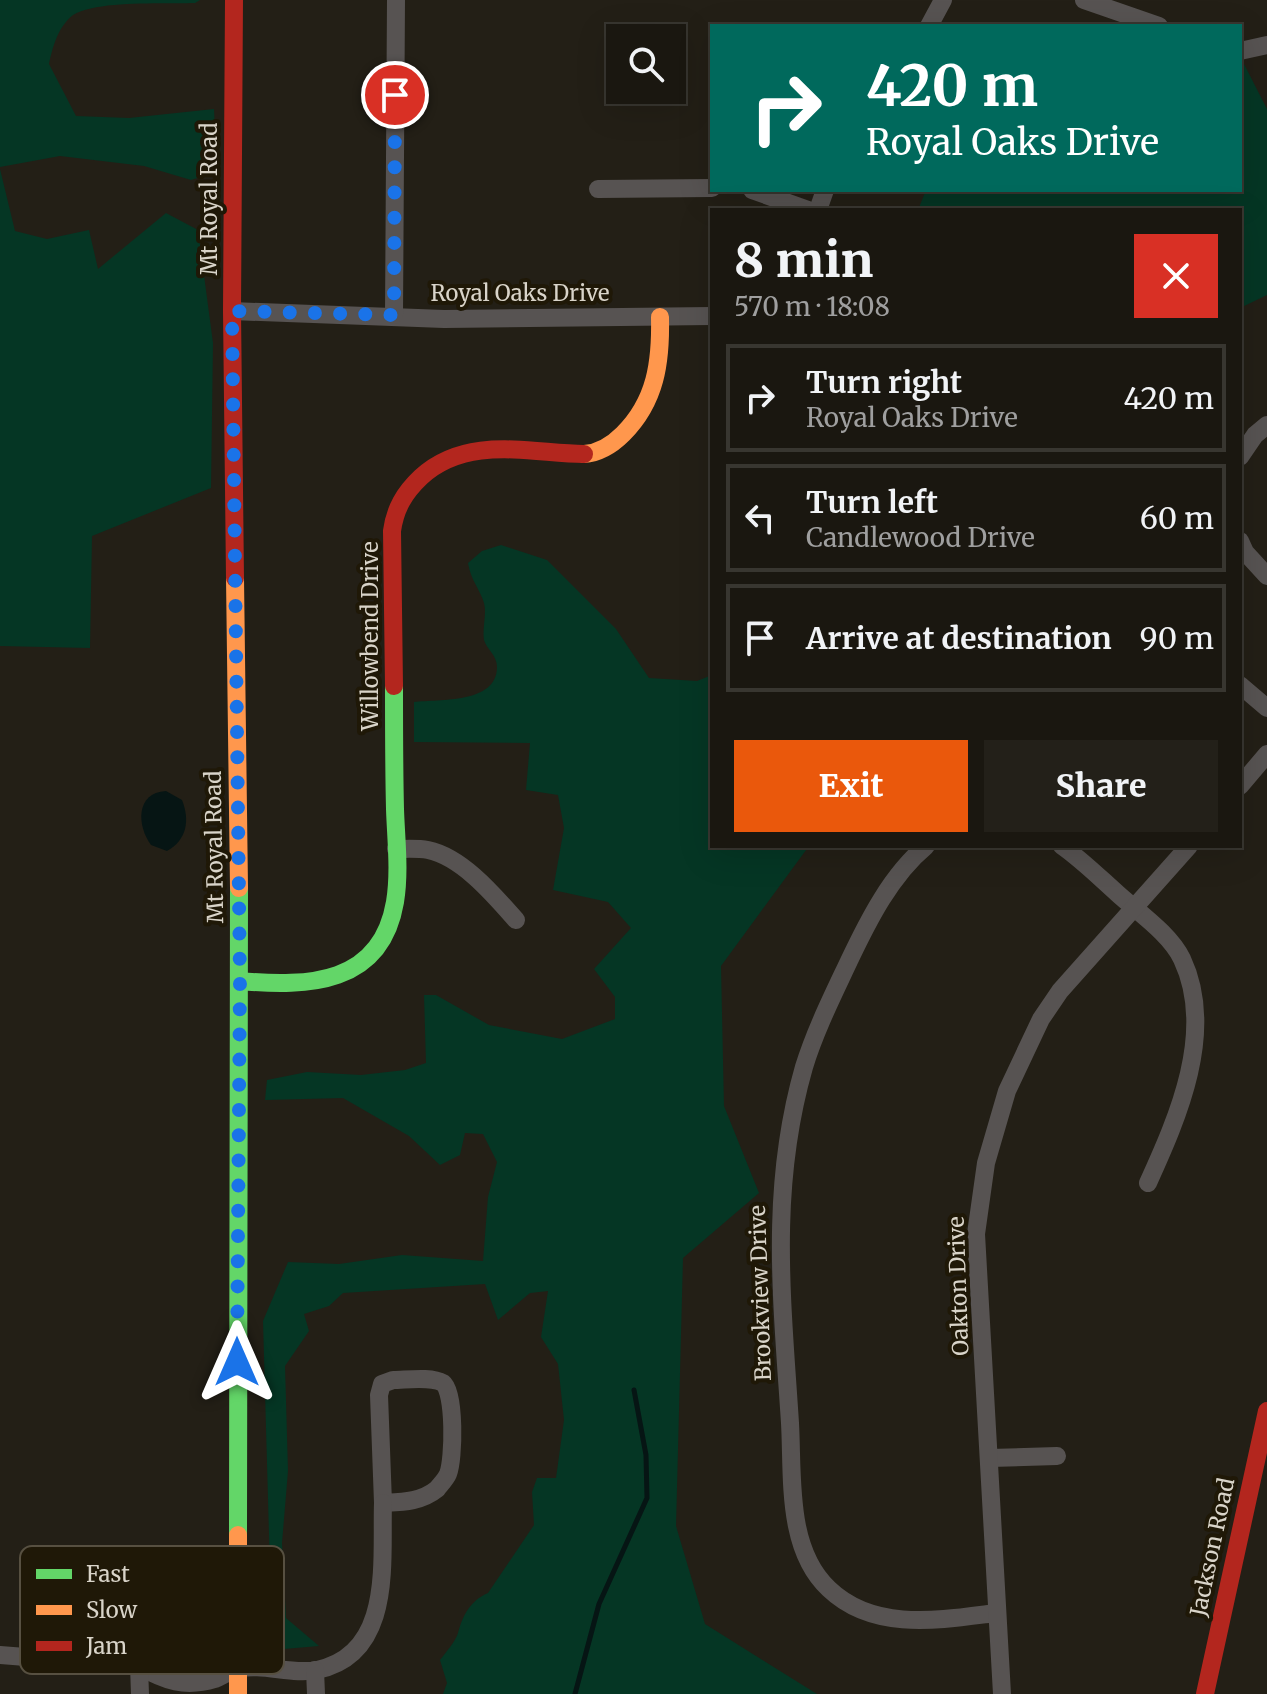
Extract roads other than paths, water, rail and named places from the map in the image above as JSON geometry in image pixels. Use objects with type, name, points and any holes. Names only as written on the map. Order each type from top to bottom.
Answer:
[{"type":"main road","name":"Mt Royal Road","points":[[234,0],[232,311],[240,981],[238,1546]]},
{"type":"main road","name":"Willowbend Drive","points":[[240,981],[295,986],[319,983],[343,975],[364,961],[381,940],[394,909],[392,562],[395,513],[402,498],[443,459],[471,451],[501,448],[594,453],[618,440],[637,420],[655,390],[660,375],[660,317]]},
{"type":"main road","name":"Jackson Road","points":[[1205,1694],[1267,1411]]},
{"type":"street","points":[[394,315],[396,0]]},
{"type":"street","points":[[930,24],[943,0]]},
{"type":"street","points":[[1084,0],[1153,24]]},
{"type":"street","points":[[1242,51],[1267,45]]},
{"type":"street","points":[[598,189],[710,188]]},
{"type":"street","points":[[758,192],[802,208]]},
{"type":"street","name":"Royal Oaks Drive","points":[[232,311],[444,319],[710,316]]},
{"type":"street","points":[[1242,454],[1255,435],[1267,425]]},
{"type":"street","points":[[1242,549],[1267,576]]},
{"type":"street","points":[[1242,687],[1267,708]]},
{"type":"street","points":[[1242,784],[1267,754]]},
{"type":"street","name":"Brookview Drive","points":[[924,848],[911,860],[865,929],[805,1063],[792,1111],[780,1192],[779,1252],[794,1484],[800,1544],[811,1570],[844,1602],[866,1613],[895,1620],[996,1613]]},
{"type":"street","points":[[1064,848],[1135,909],[1182,957],[1196,1010],[1193,1049],[1177,1115],[1148,1183]]},
{"type":"street","name":"Oakton Drive","points":[[1002,1694],[976,1234],[986,1163],[1007,1091],[1041,1019],[1060,991],[1187,848]]},
{"type":"street","points":[[396,849],[429,850],[445,857],[479,882],[516,920]]},
{"type":"street","points":[[284,1670],[315,1670],[342,1659],[355,1649],[372,1625],[381,1596],[383,1503],[379,1395],[382,1384],[393,1380],[445,1384],[450,1393],[451,1456],[448,1475],[438,1488],[426,1496],[383,1503]]},
{"type":"street","points":[[990,1458],[1057,1456]]},
{"type":"street","points":[[0,1655],[20,1657]]},
{"type":"street","points":[[315,1670],[316,1694]]},
{"type":"street","points":[[139,1674],[140,1694]]},
{"type":"street","points":[[153,1674],[180,1684],[226,1674]]},
{"type":"waterway","points":[[575,1694],[599,1604],[647,1498],[646,1455],[634,1390]]}]
